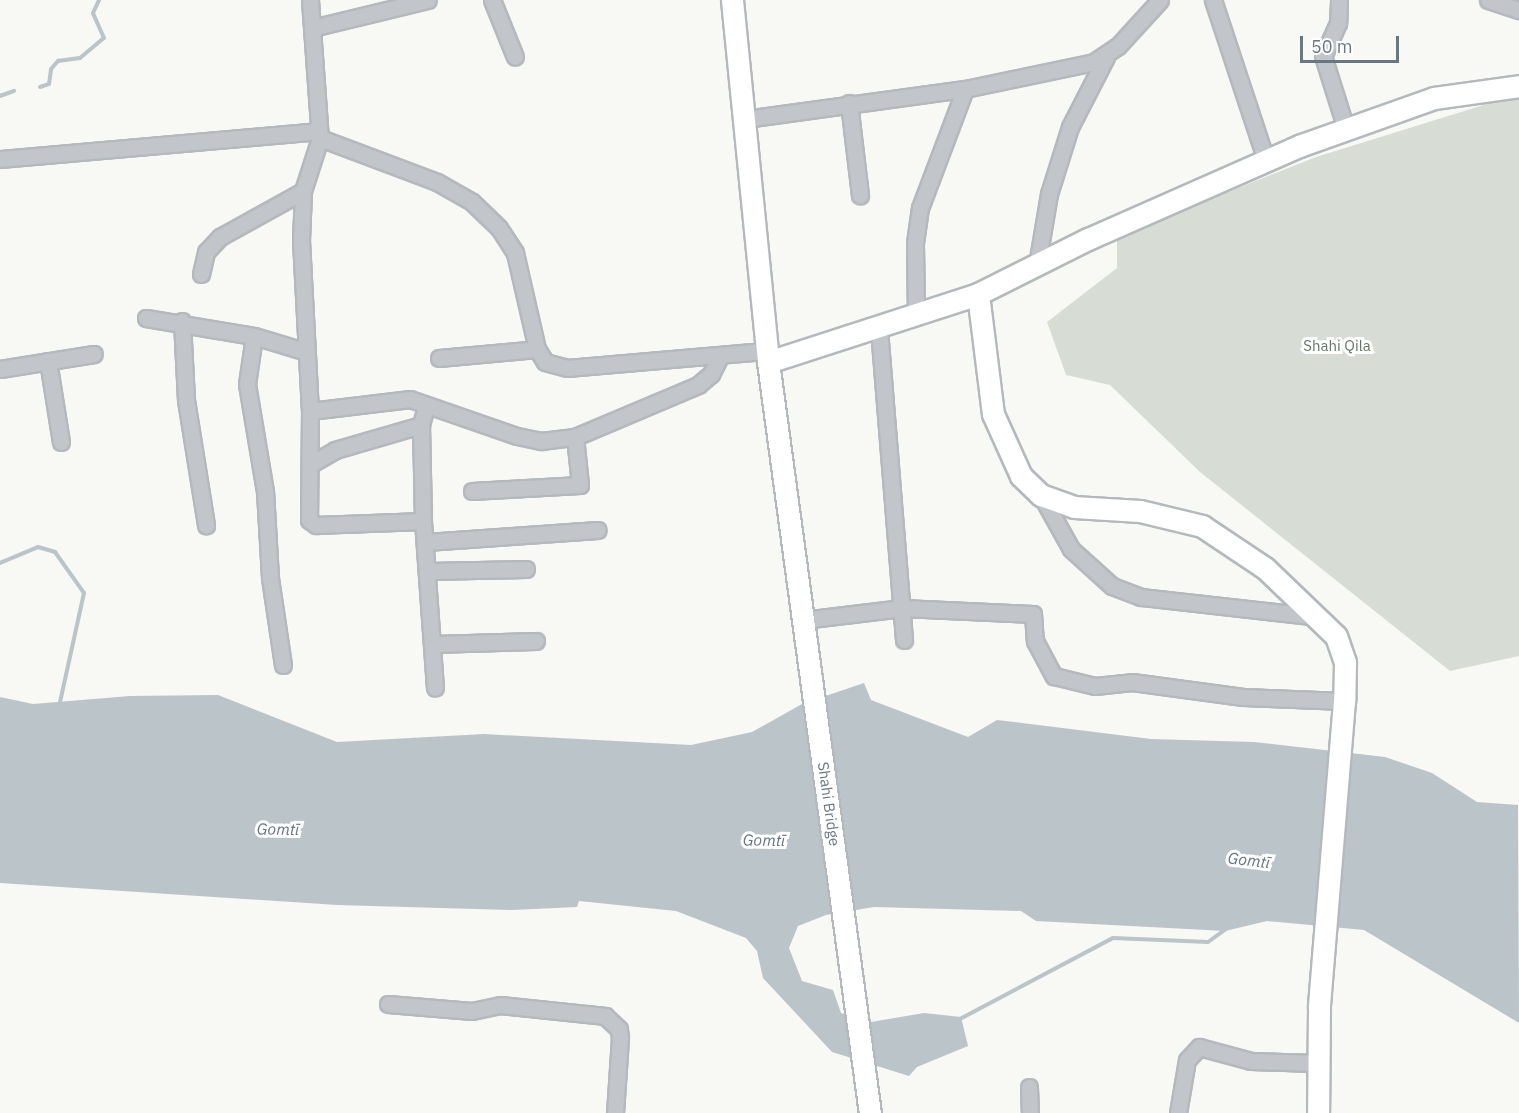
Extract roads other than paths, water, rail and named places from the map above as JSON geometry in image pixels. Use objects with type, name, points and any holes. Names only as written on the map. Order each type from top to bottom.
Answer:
[{"type":"main road","name":"Shahi Bridge","points":[[732,0],[767,357],[870,1112]]},
{"type":"main road","points":[[767,357],[879,328],[978,294],[1266,160],[1346,129],[1434,98],[1519,86]]},
{"type":"main road","points":[[978,294],[993,414],[1021,476],[1041,495],[1074,507],[1140,511],[1202,526],[1265,568],[1321,617],[1336,636],[1345,663],[1343,728],[1319,1008],[1316,1063],[1318,1113]]},
{"type":"street","points":[[310,0],[320,134],[303,191],[304,351],[310,411],[311,523],[423,521]]},
{"type":"street","points":[[312,28],[428,0]]},
{"type":"street","points":[[492,0],[515,57]]},
{"type":"street","points":[[1037,265],[1049,194],[1070,127],[1106,57],[1160,0]]},
{"type":"street","points":[[1213,0],[1266,160]]},
{"type":"street","points":[[1339,0],[1338,23],[1323,56],[1346,129]]},
{"type":"street","points":[[1488,0],[1519,10]]},
{"type":"street","points":[[745,118],[965,89],[1106,57]]},
{"type":"street","points":[[916,316],[915,243],[920,208],[965,89]]},
{"type":"street","points":[[849,103],[860,195]]},
{"type":"street","points":[[0,159],[320,134],[437,182],[472,202],[499,228],[515,253],[537,349],[545,362],[567,368],[767,357]]},
{"type":"street","points":[[201,274],[206,252],[219,237],[303,191]]},
{"type":"street","points":[[146,318],[182,321],[254,336],[304,351]]},
{"type":"street","points":[[182,321],[186,400],[206,525]]},
{"type":"street","points":[[879,328],[904,640]]},
{"type":"street","points":[[254,336],[247,384],[265,491],[270,578],[283,665]]},
{"type":"street","points":[[439,357],[537,349]]},
{"type":"street","points":[[0,369],[94,354]]},
{"type":"street","points":[[310,411],[398,399],[541,441],[575,437],[698,385],[711,374],[718,358]]},
{"type":"street","points":[[48,361],[61,442]]},
{"type":"street","points":[[426,407],[422,425],[423,521],[435,688]]},
{"type":"street","points":[[311,464],[335,450],[422,425]]},
{"type":"street","points":[[472,490],[580,485],[575,437]]},
{"type":"street","points":[[1041,495],[1071,549],[1112,586],[1141,597],[1321,617]]},
{"type":"street","points":[[426,542],[598,530]]},
{"type":"street","points":[[428,571],[526,569]]},
{"type":"street","points":[[803,620],[902,608],[1033,614],[1035,641],[1054,676],[1095,686],[1132,682],[1243,697],[1344,701]]},
{"type":"street","points":[[432,644],[536,641]]},
{"type":"street","points":[[388,1005],[472,1011],[512,1005],[604,1016],[619,1029],[615,1113]]},
{"type":"street","points":[[1178,1113],[1187,1059],[1199,1047],[1251,1061],[1316,1063]]},
{"type":"street","points":[[1029,1087],[1030,1113]]},
{"type":"water","name":"Gomtī","points":[[864,683],[871,700],[968,737],[997,720],[1151,739],[1254,742],[1385,757],[1432,773],[1477,802],[1518,805],[1519,1023],[1364,930],[1267,921],[1225,931],[1036,921],[1021,911],[874,907],[826,915],[798,926],[789,948],[802,981],[833,990],[841,1013],[871,1022],[924,1013],[961,1017],[968,1046],[917,1067],[909,1076],[832,1052],[763,978],[757,951],[746,938],[676,911],[579,901],[577,907],[512,910],[337,905],[0,883],[0,697],[33,704],[130,696],[218,695],[337,742],[484,734],[691,745],[752,732],[802,704]]},
{"type":"waterway","points":[[40,87],[49,84],[51,69],[58,61],[80,58],[104,38],[93,13],[99,0]]},
{"type":"waterway","points":[[0,96],[14,91]]},
{"type":"waterway","points":[[0,563],[38,547],[55,552],[84,593],[59,707]]},
{"type":"waterway","points":[[958,1020],[1113,938],[1208,942],[1226,929]]},
{"type":"park label","name":"Shahi Qila","points":[[1337,346]]}]
